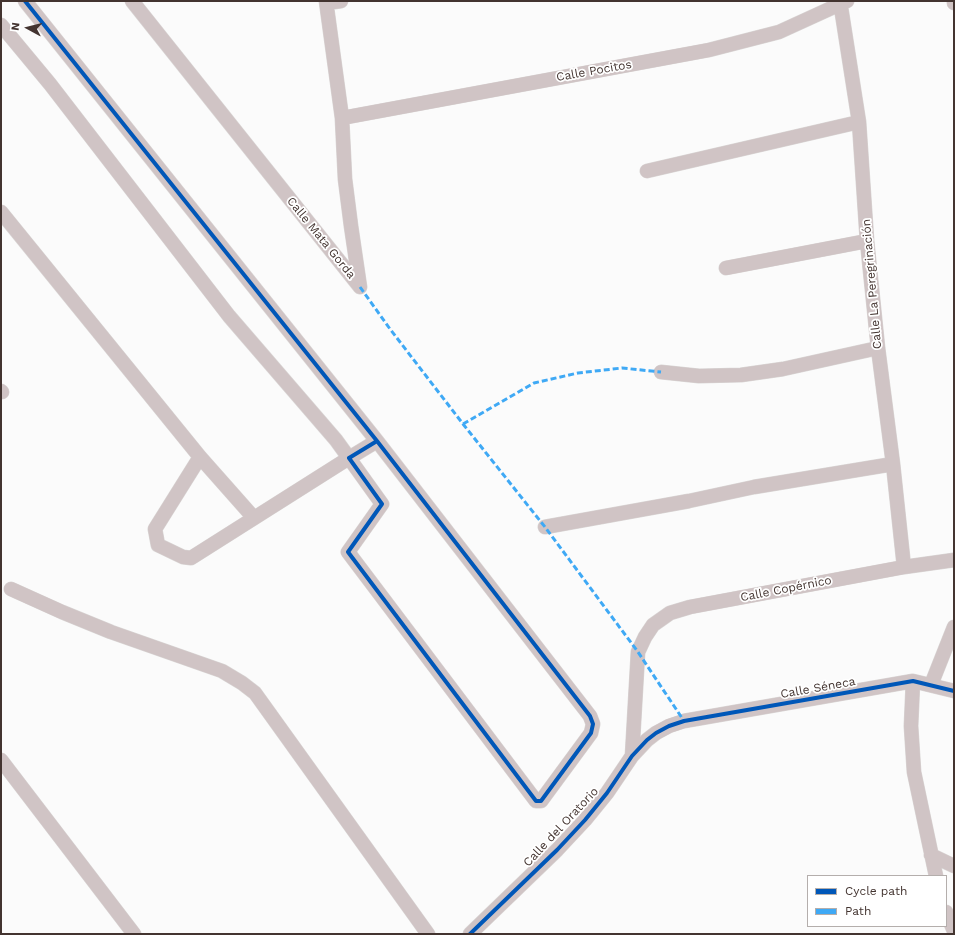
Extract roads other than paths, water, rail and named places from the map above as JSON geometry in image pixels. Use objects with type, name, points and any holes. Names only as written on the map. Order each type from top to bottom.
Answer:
[{"type":"street","points":[[1,25],[50,84],[229,316],[336,440],[382,504],[349,550],[349,553],[536,801],[541,802],[591,734],[593,724],[592,720],[377,441],[25,1]]},
{"type":"street","name":"Calle Mata Gorda","points":[[132,1],[360,287],[345,179],[342,118],[331,2]]},
{"type":"street","name":"Calle Pocitos","points":[[342,118],[709,50],[779,32],[842,2]]},
{"type":"street","name":"Calle La Peregrinación","points":[[842,2],[859,122],[867,241],[904,567]]},
{"type":"street","points":[[647,171],[859,122]]},
{"type":"street","points":[[1,212],[200,456],[254,518]]},
{"type":"street","points":[[726,268],[867,241]]},
{"type":"street","points":[[661,372],[699,376],[741,375],[783,369],[878,348]]},
{"type":"street","points":[[200,456],[155,529],[158,545],[183,557],[191,558],[377,441]]},
{"type":"street","points":[[545,527],[689,501],[754,487],[893,464]]},
{"type":"street","name":"Calle Copérnico","points":[[632,756],[638,652],[644,637],[653,625],[670,613],[690,607],[904,567],[954,560]]},
{"type":"street","points":[[11,589],[111,632],[222,671],[242,683],[254,693],[428,934]]},
{"type":"street","points":[[931,685],[954,627]]},
{"type":"street","points":[[913,681],[910,726],[911,750],[916,786],[936,875]]},
{"type":"street","name":"Calle Séneca","points":[[684,721],[913,681],[954,691]]},
{"type":"street","name":"Calle del Oratorio","points":[[470,934],[557,850],[585,820],[607,793],[632,756],[647,740],[669,726],[684,721]]},
{"type":"street","points":[[1,760],[134,934]]},
{"type":"street","points":[[931,855],[954,866]]},
{"type":"street","points":[[947,914],[954,931]]}]
